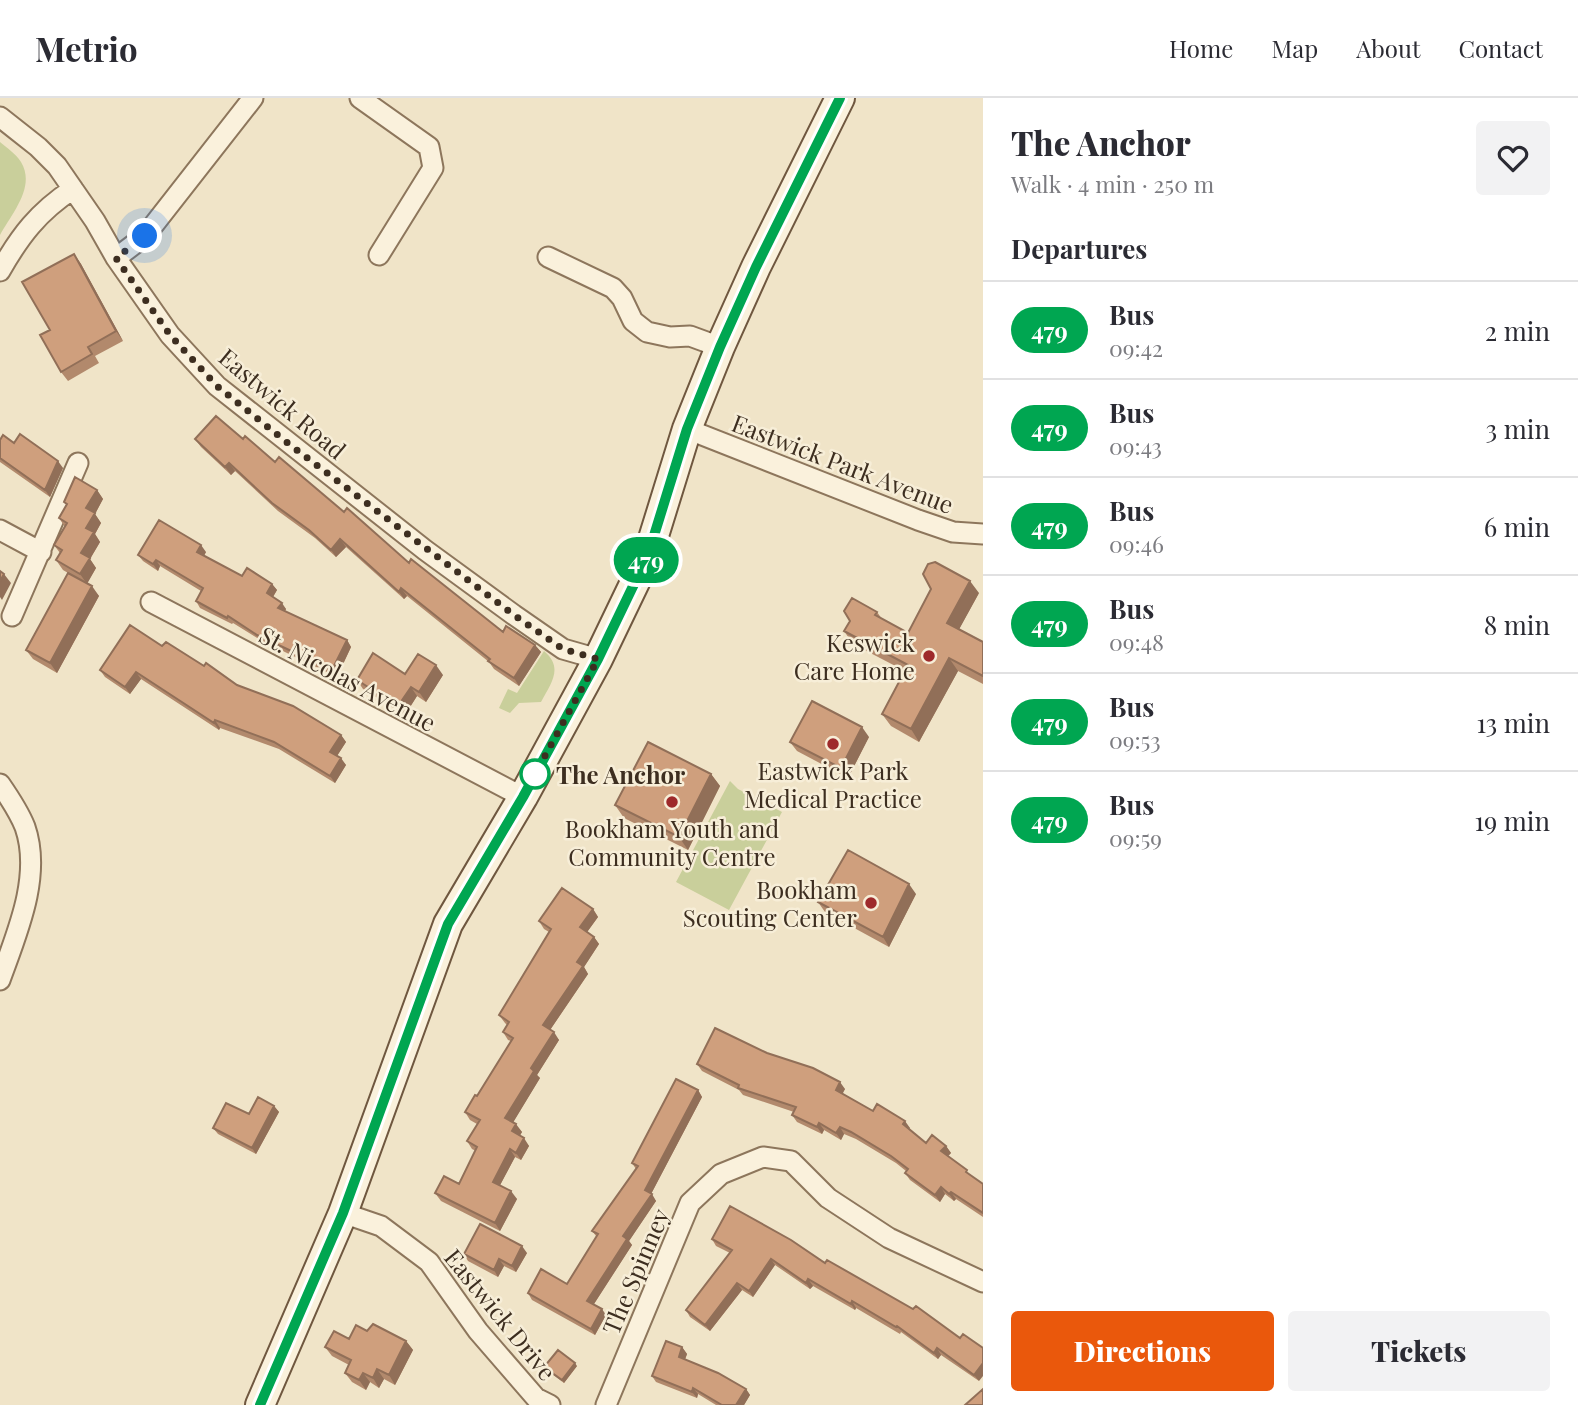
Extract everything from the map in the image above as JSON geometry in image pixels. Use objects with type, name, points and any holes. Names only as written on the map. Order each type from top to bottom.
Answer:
[{"type":"street","points":[[116,258],[145,236],[253,98]]},
{"type":"street","points":[[360,98],[429,147],[433,168],[379,255]]},
{"type":"street","points":[[260,1405],[343,1213],[448,924],[523,797],[598,659],[648,555],[687,429],[720,347],[756,267],[840,98]]},
{"type":"street","name":"Eastwick Road","points":[[0,117],[57,166],[170,335],[217,386],[514,615],[563,649],[598,659]]},
{"type":"street","points":[[0,271],[32,221],[73,189]]},
{"type":"street","points":[[548,257],[613,288],[622,298],[633,321],[648,332],[670,337],[690,336],[720,347]]},
{"type":"street","name":"Eastwick Park Avenue","points":[[687,429],[918,520],[953,532],[983,534]]},
{"type":"street","points":[[12,616],[78,463]]},
{"type":"street","points":[[0,530],[41,552]]},
{"type":"street","name":"St. Nicolas Avenue","points":[[151,601],[523,797]]},
{"type":"street","points":[[0,784],[24,825],[30,848],[29,880],[19,925],[0,980]]},
{"type":"street","name":"The Spinney","points":[[606,1405],[690,1203],[721,1174],[763,1157],[791,1161],[828,1198],[889,1238],[983,1282]]},
{"type":"street","name":"Eastwick Drive","points":[[343,1213],[381,1226],[429,1262],[478,1331],[536,1398],[550,1405]]},
{"type":"green space","points":[[0,142],[21,162],[26,181],[21,200],[0,235]]},
{"type":"green space","points":[[544,651],[553,663],[554,676],[541,702],[519,703],[510,713],[499,708],[508,689],[517,693]]},
{"type":"green space","points":[[730,781],[738,789],[782,812],[729,910],[676,882]]},
{"type":"building","points":[[74,254],[116,331],[88,347],[92,354],[61,372],[40,335],[50,330],[22,282]]},
{"type":"building","points":[[216,416],[275,462],[279,457],[344,512],[347,508],[409,563],[411,559],[503,632],[506,626],[535,645],[514,678],[488,661],[490,659],[401,588],[399,592],[340,539],[331,550],[272,503],[229,463],[225,467],[195,439]]},
{"type":"building","points":[[20,434],[58,461],[45,490],[0,458],[0,440],[3,435],[14,443]]},
{"type":"building","points":[[75,477],[97,490],[86,508],[95,513],[86,528],[94,532],[81,553],[90,558],[80,574],[56,560],[62,550],[54,545],[67,523],[59,518],[67,504],[64,502]]},
{"type":"building","points":[[159,520],[201,545],[197,552],[242,576],[247,568],[272,584],[267,593],[282,603],[278,608],[347,640],[332,670],[257,635],[228,616],[227,618],[196,601],[203,588],[156,560],[153,564],[138,555]]},
{"type":"building","name":"Keswick Care Home","points":[[935,562],[970,581],[947,623],[983,642],[983,676],[949,658],[911,729],[882,714],[908,665],[844,631],[850,621],[844,611],[852,598],[877,612],[875,615],[908,633],[931,589],[923,574],[928,564]]},
{"type":"building","points":[[68,573],[92,586],[50,663],[26,650]]},
{"type":"building","points":[[130,625],[162,646],[166,642],[204,666],[206,663],[237,685],[293,706],[341,735],[330,752],[341,758],[330,776],[274,742],[215,720],[214,723],[136,672],[125,687],[100,670]]},
{"type":"building","points":[[373,653],[405,674],[418,654],[436,665],[419,692],[411,687],[398,706],[357,680]]},
{"type":"building","name":"Eastwick Park Medical Practice","points":[[812,701],[862,727],[841,768],[790,742]]},
{"type":"building","name":"Bookham Youth and Community Centre","points":[[648,742],[711,774],[679,837],[615,805]]},
{"type":"building","name":"Bookham Scouting Center","points":[[848,850],[909,884],[883,937],[818,902]]},
{"type":"building","points":[[562,888],[593,909],[580,927],[594,937],[577,962],[583,966],[543,1025],[554,1032],[531,1068],[534,1071],[505,1118],[516,1124],[512,1131],[524,1138],[516,1153],[510,1149],[493,1182],[511,1191],[495,1223],[435,1193],[444,1176],[459,1184],[477,1147],[467,1141],[480,1120],[465,1112],[513,1038],[503,1032],[509,1022],[499,1015],[551,929],[539,921]]},
{"type":"building","points":[[715,1028],[767,1053],[813,1068],[840,1082],[836,1090],[873,1111],[877,1104],[905,1121],[903,1124],[926,1143],[932,1135],[946,1146],[941,1151],[983,1184],[983,1213],[941,1187],[935,1195],[905,1173],[908,1169],[891,1156],[851,1132],[840,1127],[836,1133],[819,1123],[817,1127],[792,1115],[796,1107],[738,1088],[739,1085],[697,1064]]},
{"type":"building","points":[[676,1079],[698,1090],[645,1190],[652,1194],[623,1236],[627,1239],[587,1301],[602,1309],[591,1329],[528,1293],[541,1269],[567,1284],[598,1234],[592,1231],[638,1166],[632,1163]]},
{"type":"building","points":[[258,1097],[274,1106],[252,1148],[213,1128],[226,1103],[249,1114]]},
{"type":"building","points":[[730,1206],[791,1240],[825,1263],[827,1260],[913,1309],[916,1306],[960,1338],[963,1334],[983,1348],[983,1363],[974,1375],[937,1348],[934,1353],[897,1326],[808,1279],[806,1283],[771,1259],[749,1291],[737,1283],[705,1325],[686,1310],[732,1250],[712,1239]]},
{"type":"building","points":[[480,1224],[522,1246],[512,1266],[499,1259],[494,1270],[464,1254]]},
{"type":"building","points":[[373,1324],[406,1341],[389,1375],[377,1369],[373,1378],[363,1373],[359,1380],[345,1373],[351,1360],[325,1347],[334,1331],[349,1339],[356,1325],[367,1331]]},
{"type":"building","points":[[666,1341],[682,1347],[679,1357],[718,1373],[746,1389],[736,1405],[722,1405],[693,1388],[692,1392],[652,1376]]},
{"type":"building","points":[[558,1350],[575,1363],[562,1380],[544,1367]]},
{"type":"building","points":[[983,1389],[983,1405],[965,1405]]},
{"type":"bus line","name":"479","points":[[260,1405],[343,1213],[448,924],[523,797],[598,659],[648,555],[687,429],[720,347],[756,267],[840,98]]},
{"type":"place","name":"Keswick Care Home","points":[[929,656]]},
{"type":"place","name":"Eastwick Park Medical Practice","points":[[833,744]]},
{"type":"place","name":"The Anchor","points":[[535,774]]},
{"type":"place","name":"Bookham Youth and Community Centre","points":[[672,802]]},
{"type":"place","name":"Bookham Scouting Center","points":[[871,903]]},
{"type":"route","points":[[145,236],[116,258],[170,335],[217,386],[425,550],[514,615],[563,649],[598,659],[535,774]]}]
